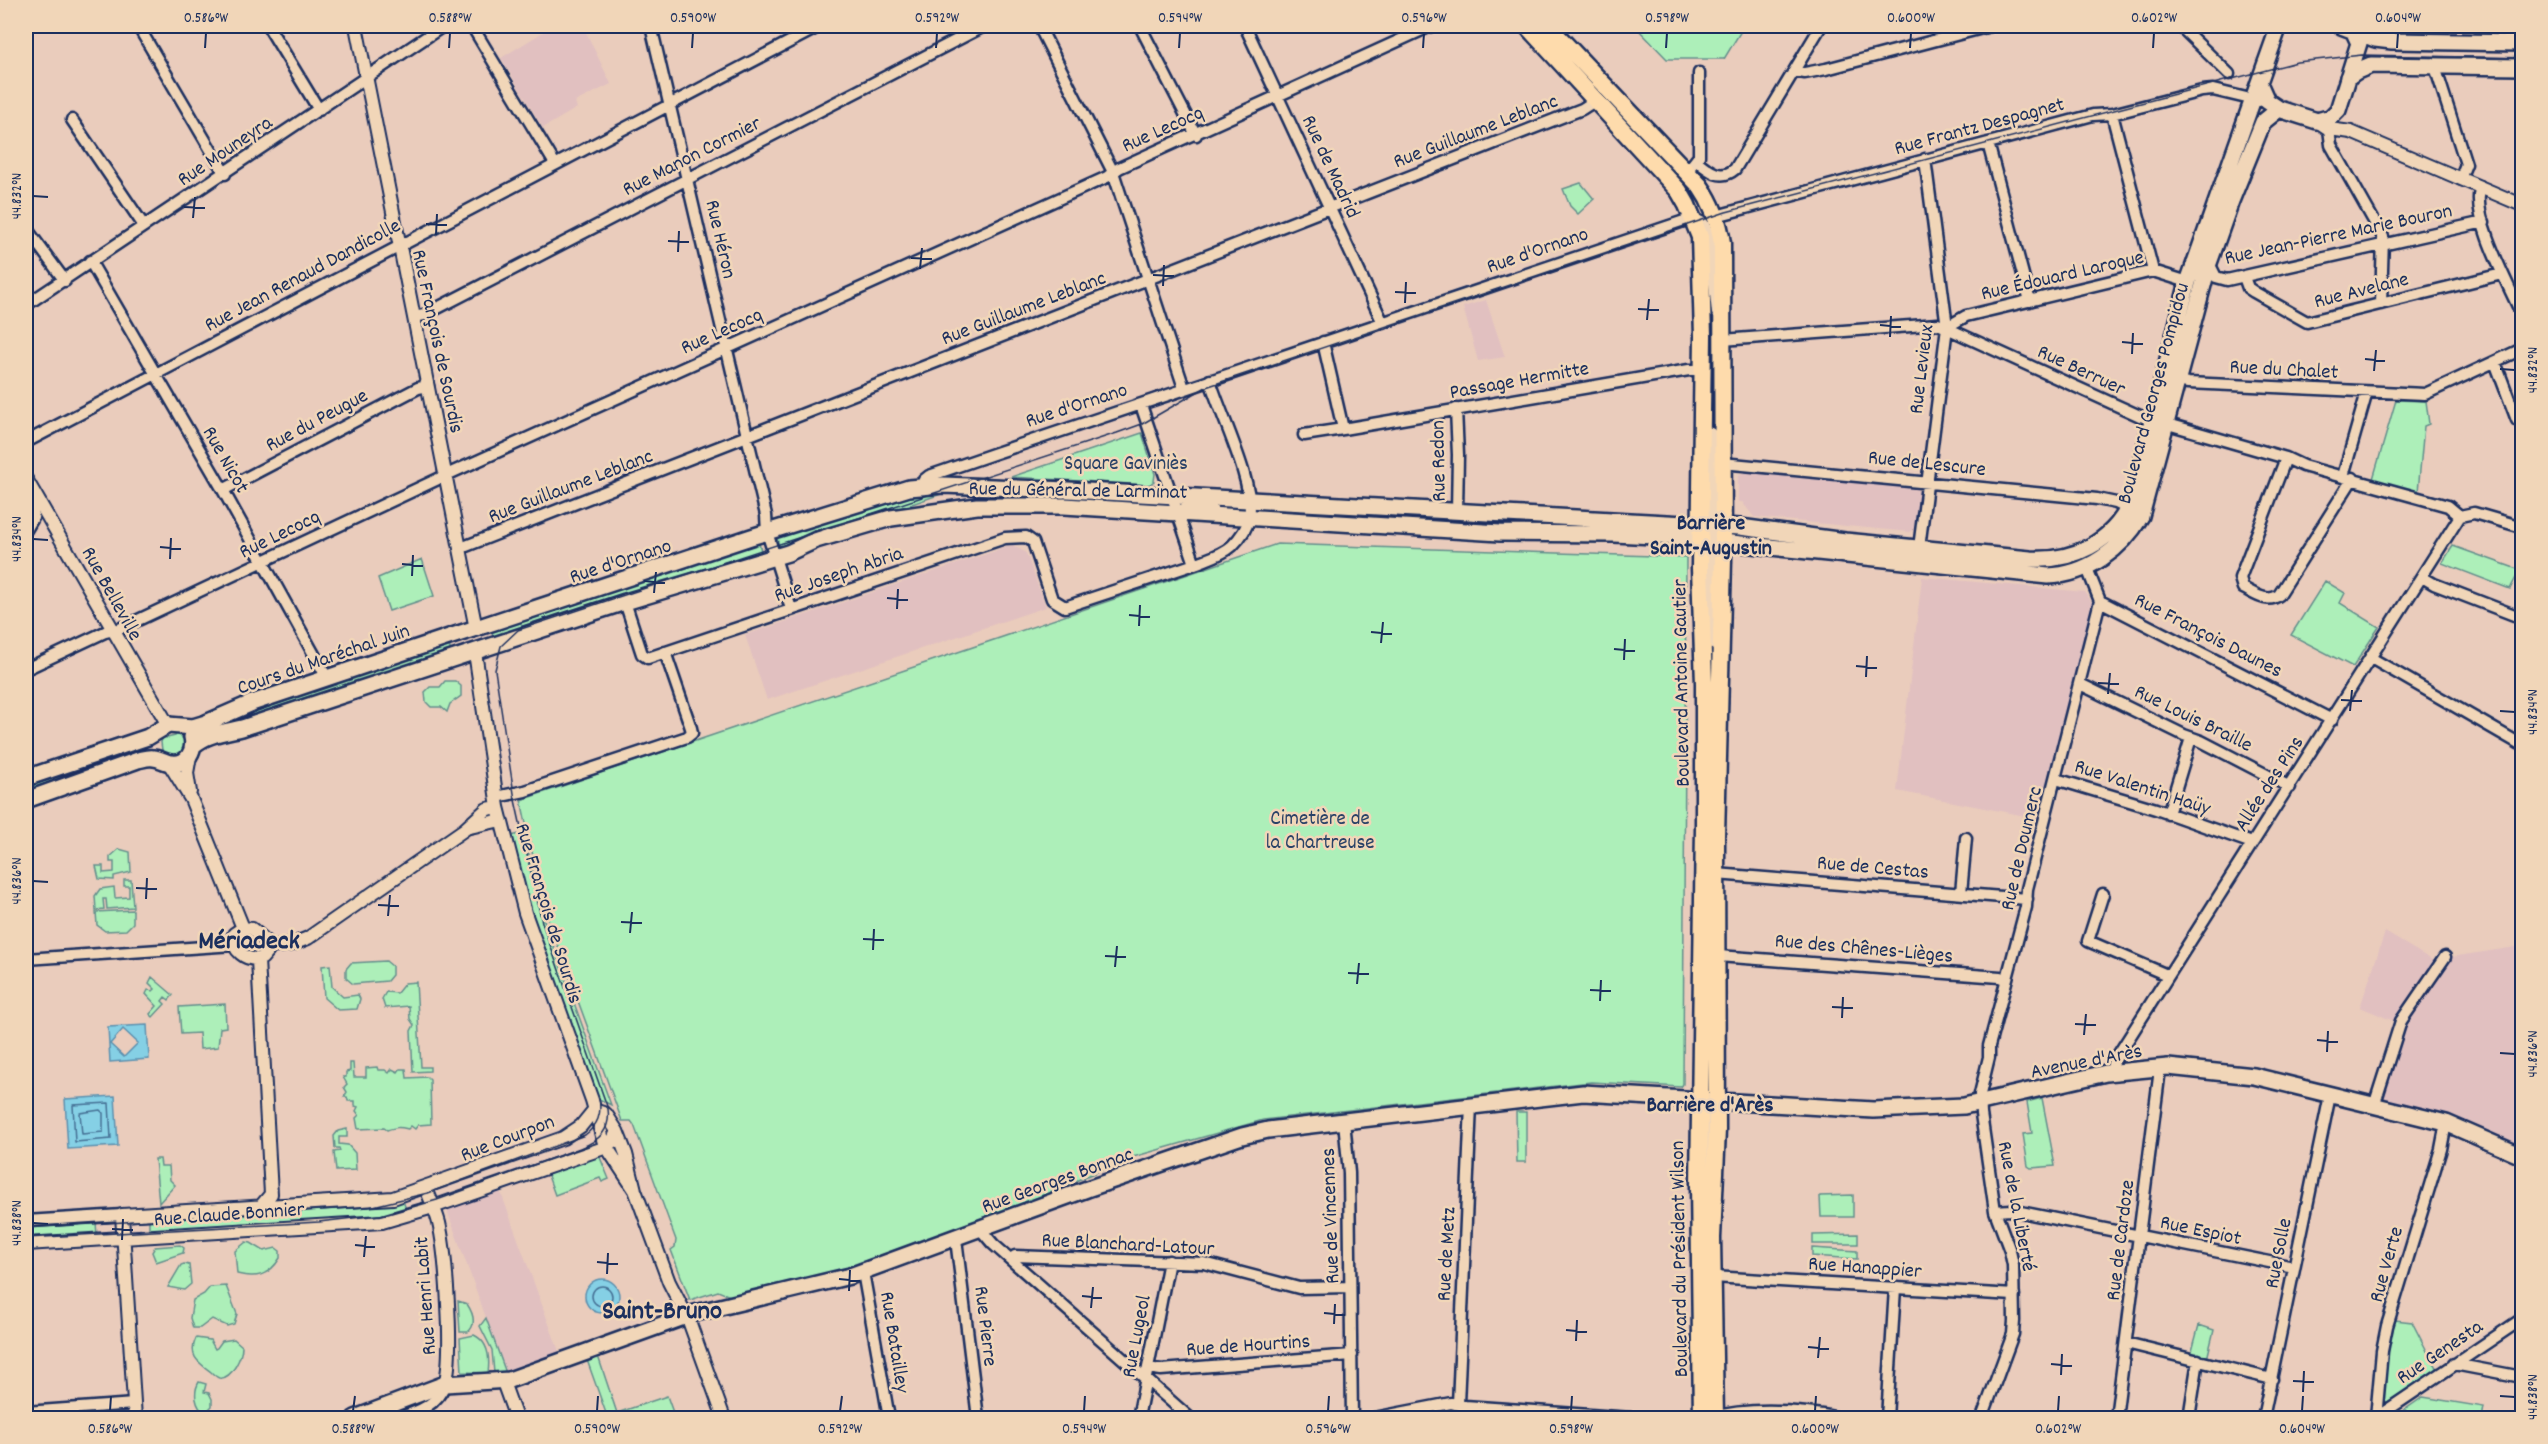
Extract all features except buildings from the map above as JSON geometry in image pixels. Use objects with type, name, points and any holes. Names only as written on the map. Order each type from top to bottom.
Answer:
[{"type":"main road","points":[[1527,26],[1679,191],[1693,218]]},
{"type":"main road","name":"Boulevard Antoine Gautier","points":[[1548,26],[1691,166],[1716,216],[1722,243],[1722,463],[1711,534],[1704,684],[1700,1099]]},
{"type":"main road","points":[[2279,26],[2259,83],[2266,104],[2323,125],[2338,110],[2359,44],[2347,28]]},
{"type":"main road","points":[[2347,28],[2381,40],[2392,41],[2523,43]]},
{"type":"main road","points":[[2348,77],[2357,70],[2371,65],[2523,67]]},
{"type":"main road","name":"Boulevard Georges Pompidou","points":[[1711,534],[1919,548],[2030,559],[2060,559],[2088,548],[2102,538],[2118,523],[2128,509],[2159,422],[2177,381],[2209,263],[2263,122],[2266,104]]},
{"type":"main road","name":"Boulevard Georges Pompidou","points":[[1711,534],[2048,576],[2067,574],[2087,567],[2127,537],[2141,516],[2188,282],[2217,196],[2266,104]]},
{"type":"main road","name":"Boulevard Antoine Gautier","points":[[1693,218],[1700,245],[1702,377],[1720,673],[1716,874],[1718,1101]]},
{"type":"main road","name":"Rue du Général de Larminat","points":[[921,487],[979,486],[1457,512],[1711,534]]},
{"type":"main road","name":"Rue d'Ornano","points":[[476,629],[767,532],[903,490],[921,487]]},
{"type":"main road","name":"Rue du Général de Larminat","points":[[475,652],[625,602],[774,557],[816,540],[891,518],[955,508],[1000,505],[1064,506],[1500,533],[1711,534]]},
{"type":"main road","name":"Cours du Maréchal Juin","points":[[26,778],[170,728],[206,723],[252,703],[476,629]]},
{"type":"main road","name":"Cours du Maréchal Juin","points":[[26,801],[138,760],[151,757],[166,762],[180,763],[200,740],[210,736],[242,728],[475,652]]},
{"type":"main road","points":[[166,762],[154,748],[170,728],[191,735],[191,751]]},
{"type":"main road","name":"Avenue d'Arès","points":[[1700,1099],[1873,1110],[1981,1104],[2112,1072],[2158,1067],[2199,1069],[2253,1076],[2446,1123],[2493,1141],[2523,1156]]},
{"type":"main road","name":"Rue Georges Bonnac","points":[[355,1419],[445,1384],[503,1382],[686,1316],[863,1272],[1224,1141],[1268,1130],[1583,1093],[1700,1099]]},
{"type":"main road","points":[[1700,1099],[1708,1129],[1708,1184],[1712,1238]]},
{"type":"main road","name":"Boulevard du Président Wilson","points":[[1700,1099],[1710,1418]]},
{"type":"main road","name":"Boulevard du Président Wilson","points":[[1710,1418],[1712,1238],[1718,1101]]},
{"type":"street","points":[[138,26],[225,174]]},
{"type":"street","points":[[268,26],[319,110]]},
{"type":"street","name":"Rue François de Sourdis","points":[[356,26],[476,629]]},
{"type":"street","name":"Rue Mouneyra","points":[[26,305],[443,26]]},
{"type":"street","points":[[472,26],[555,164]]},
{"type":"street","name":"Rue Héron","points":[[651,26],[748,436],[774,557]]},
{"type":"street","name":"Rue Jean Renaud Dandicolle","points":[[26,442],[820,26]]},
{"type":"street","name":"Rue Manon Cormier","points":[[414,317],[424,315],[984,26]]},
{"type":"street","points":[[1039,26],[1113,172],[1185,388]]},
{"type":"street","points":[[1140,26],[1196,135]]},
{"type":"street","name":"Rue de Madrid","points":[[1245,26],[1383,323]]},
{"type":"street","name":"Rue Lecocq","points":[[26,669],[1431,26]]},
{"type":"street","points":[[1699,73],[1699,156],[1691,166],[1726,175],[1735,169],[1821,26]]},
{"type":"street","points":[[1794,71],[1815,72],[1990,26]]},
{"type":"street","points":[[2180,26],[2229,74]]},
{"type":"street","points":[[2437,66],[2437,73],[2466,164],[2460,178]]},
{"type":"street","name":"Rue Frantz Despagnet","points":[[1716,216],[2093,115],[2112,114],[2213,90],[2266,104]]},
{"type":"street","name":"Rue Guillaume Leblanc","points":[[461,548],[1582,109],[1596,100]]},
{"type":"street","points":[[2338,110],[2343,124],[2351,132]]},
{"type":"street","points":[[2112,114],[2153,271]]},
{"type":"street","points":[[72,120],[144,226]]},
{"type":"street","points":[[2323,125],[2351,132],[2523,205]]},
{"type":"street","points":[[2323,125],[2331,145],[2383,237],[2380,304]]},
{"type":"street","points":[[1988,143],[2030,301]]},
{"type":"street","name":"Rue Levieux","points":[[1919,548],[1947,327],[1925,159]]},
{"type":"street","points":[[2481,187],[2477,203],[2502,274],[2523,315]]},
{"type":"street","name":"Rue d'Ornano","points":[[921,487],[924,480],[929,477],[1185,388],[1693,218]]},
{"type":"street","name":"Boulevard Antoine Gautier","points":[[1693,218],[1703,223],[1709,234],[1713,295],[1722,340]]},
{"type":"street","name":"Rue Jean-Pierre Marie Bouron","points":[[2209,263],[2213,273],[2219,279],[2227,280],[2484,222]]},
{"type":"street","points":[[26,228],[65,280]]},
{"type":"street","name":"Rue Nicot","points":[[90,261],[223,490],[327,678]]},
{"type":"street","name":"Rue Édouard Laroque","points":[[1947,327],[1966,316],[2153,271],[2188,282]]},
{"type":"street","name":"Rue Avelane","points":[[2244,277],[2248,288],[2307,322],[2502,274]]},
{"type":"street","name":"Rue Berruer","points":[[1722,340],[1938,324],[2133,413],[2286,458],[2303,466],[2448,506],[2460,516],[2474,513],[2523,527]]},
{"type":"street","points":[[1323,342],[1343,429]]},
{"type":"street","name":"Rue du Chalet","points":[[2177,381],[2425,394],[2523,349]]},
{"type":"street","points":[[2495,362],[2517,420]]},
{"type":"street","name":"Passage Hermitte","points":[[1304,435],[1689,370],[1702,377]]},
{"type":"street","points":[[1141,405],[1195,564],[1231,547],[1244,532],[1250,518],[1250,501],[1210,380]]},
{"type":"street","name":"Rue du Peugue","points":[[223,490],[418,388],[428,386]]},
{"type":"street","points":[[2286,458],[2240,578],[2243,588],[2268,600],[2278,596],[2348,477],[2367,392]]},
{"type":"street","name":"Rue Redon","points":[[1455,409],[1458,455],[1457,512]]},
{"type":"street","name":"Rue de Lescure","points":[[1722,463],[2097,500],[2116,503],[2128,509]]},
{"type":"street","name":"Rue Belleville","points":[[26,478],[31,492],[170,728]]},
{"type":"street","points":[[26,530],[33,518],[31,492]]},
{"type":"street","points":[[1176,512],[1200,504],[1226,506],[1250,501]]},
{"type":"street","name":"Allée des Pins","points":[[2112,1072],[2113,1063],[2167,975],[2290,787],[2460,516]]},
{"type":"street","name":"Rue Joseph Abria","points":[[625,602],[642,654],[648,658],[1016,536],[1026,537],[1033,542],[1052,598],[1059,606],[1070,606],[1195,564]]},
{"type":"street","points":[[774,557],[791,609]]},
{"type":"street","points":[[2087,567],[2100,601]]},
{"type":"street","points":[[2422,577],[2434,584],[2523,618]]},
{"type":"street","name":"Rue de Doumerc","points":[[1981,1104],[1980,1094],[1989,1057],[1989,1046],[2100,601]]},
{"type":"street","name":"Rue François Daunes","points":[[2100,601],[2332,720]]},
{"type":"street","name":"Rue François de Sourdis","points":[[475,652],[497,802],[525,913],[606,1147],[635,1190]]},
{"type":"street","points":[[269,946],[293,944],[308,938],[465,829],[497,802],[687,737],[692,733],[665,652]]},
{"type":"street","points":[[2371,658],[2523,745]]},
{"type":"street","points":[[1704,684],[1720,673]]},
{"type":"street","name":"Rue Louis Braille","points":[[2080,684],[2290,787]]},
{"type":"street","points":[[2168,814],[2191,738]]},
{"type":"street","points":[[191,751],[187,774],[191,800]]},
{"type":"street","points":[[166,762],[191,800],[243,928]]},
{"type":"street","name":"Rue Valentin Haüy","points":[[2056,779],[2252,843]]},
{"type":"street","points":[[465,829],[501,820]]},
{"type":"street","points":[[1961,893],[1966,838]]},
{"type":"street","name":"Rue de Cestas","points":[[1716,874],[2026,898]]},
{"type":"street","points":[[2103,894],[2088,941],[2167,975]]},
{"type":"street","points":[[243,928],[234,934],[234,945],[245,957],[258,960],[266,955],[269,946]]},
{"type":"street","points":[[243,928],[256,932],[269,946]]},
{"type":"street","points":[[26,959],[234,945]]},
{"type":"street","name":"Rue des Chênes-Lièges","points":[[1718,956],[2000,977],[2006,980]]},
{"type":"street","points":[[2374,1106],[2401,1021],[2445,957]]},
{"type":"street","points":[[258,960],[271,1194],[282,1205]]},
{"type":"street","name":"Rue de Cardoze","points":[[2116,1419],[2159,1077],[2158,1067]]},
{"type":"street","name":"Rue Solle","points":[[2263,1419],[2330,1095]]},
{"type":"street","name":"Rue de la Liberté","points":[[1981,1104],[1995,1211],[2010,1251],[2014,1295],[2013,1334],[1982,1419]]},
{"type":"street","name":"Rue de Metz","points":[[1458,1404],[1471,1105]]},
{"type":"street","points":[[594,1110],[606,1114],[617,1131],[626,1154],[635,1190],[669,1282],[686,1316],[724,1419]]},
{"type":"street","name":"Rue Courpon","points":[[426,1188],[563,1138],[581,1126],[594,1110]]},
{"type":"street","name":"Rue de Vincennes","points":[[1344,1121],[1349,1173],[1352,1419]]},
{"type":"street","name":"Rue Verte","points":[[2376,1417],[2382,1351],[2387,1326],[2441,1149],[2446,1123]]},
{"type":"street","points":[[606,1147],[612,1142],[617,1131]]},
{"type":"street","name":"Rue Courpon","points":[[433,1207],[606,1147]]},
{"type":"street","name":"Rue Claude Bonnier","points":[[26,1221],[378,1200],[426,1188]]},
{"type":"street","name":"Rue Henri Labit","points":[[426,1188],[439,1224],[446,1290],[449,1361],[445,1384]]},
{"type":"street","points":[[261,1206],[271,1194]]},
{"type":"street","name":"Rue Claude Bonnier","points":[[26,1244],[362,1224],[397,1218],[433,1207]]},
{"type":"street","name":"Rue Espiot","points":[[1995,1211],[2011,1210],[2294,1268]]},
{"type":"street","points":[[112,1419],[135,1418],[122,1215]]},
{"type":"street","points":[[981,1230],[1011,1259],[1147,1373],[1190,1419]]},
{"type":"street","name":"Rue Pierre","points":[[956,1239],[976,1418]]},
{"type":"street","name":"Rue Blanchard-Latour","points":[[1011,1259],[1015,1256],[1204,1263],[1299,1288],[1350,1287]]},
{"type":"street","name":"Rue Lugeol","points":[[1138,1419],[1169,1261]]},
{"type":"street","name":"Rue Batailley","points":[[863,1272],[888,1419]]},
{"type":"street","name":"Rue Hanappier","points":[[1713,1277],[2014,1295]]},
{"type":"street","points":[[1887,1419],[1895,1287]]},
{"type":"street","name":"Rue Genesta","points":[[2376,1417],[2523,1319]]},
{"type":"street","points":[[2126,1343],[2272,1379]]},
{"type":"street","name":"Rue de Hourtins","points":[[1147,1373],[1352,1355]]},
{"type":"street","points":[[2189,1419],[2198,1360]]},
{"type":"street","points":[[2454,1364],[2523,1377]]},
{"type":"street","points":[[503,1382],[516,1419]]},
{"type":"street","points":[[399,1419],[430,1406],[445,1384]]},
{"type":"street","points":[[1374,1419],[1451,1403],[1534,1415],[1632,1419]]},
{"type":"street","points":[[26,1412],[134,1404]]},
{"type":"street","points":[[1710,1418],[1726,1414],[1797,1411],[1840,1419]]},
{"type":"shaded area","points":[[553,26],[583,26],[611,84],[575,102],[577,108],[543,128],[501,58]]},
{"type":"shaded area","points":[[2383,26],[2522,26],[2522,32],[2405,29]]},
{"type":"shaded area","points":[[1486,300],[1505,357],[1478,361],[1463,307]]},
{"type":"shaded area","points":[[1745,471],[1916,488],[1919,491],[1914,529],[1910,532],[1754,517],[1742,502],[1738,502],[1738,477]]},
{"type":"shaded area","points":[[1013,545],[1026,553],[1046,607],[767,700],[745,635]]},
{"type":"shaded area","points":[[1922,577],[2085,592],[2093,604],[2041,819],[1897,791]]},
{"type":"shaded area","points":[[2385,932],[2432,960],[2522,946],[2522,1147],[2456,1118],[2369,1097],[2396,1022],[2360,1007]]},
{"type":"shaded area","points":[[500,1190],[560,1354],[506,1373],[447,1210]]},
{"type":"green space","points":[[1635,26],[1744,26],[1724,59],[1667,59]]},
{"type":"green space","points":[[1581,183],[1594,199],[1578,214],[1570,206],[1563,189]]},
{"type":"green space","points":[[2396,400],[2426,401],[2429,424],[2424,426],[2418,492],[2373,479]]},
{"type":"green space","name":"Square Gaviniès","points":[[1142,433],[1155,474],[1154,481],[1149,485],[1011,477]]},
{"type":"green space","points":[[908,492],[947,492],[780,549],[776,535]]},
{"type":"green space","points":[[758,540],[762,554],[494,640],[491,629],[717,556]]},
{"type":"green space","name":"Cimetière de la Chartreuse","points":[[1277,544],[1686,557],[1683,1084],[1681,1087],[1591,1082],[1263,1120],[1126,1159],[1032,1200],[849,1268],[730,1296],[718,1291],[690,1300],[671,1250],[675,1247],[676,1240],[634,1125],[631,1121],[622,1121],[544,908],[521,800]]},
{"type":"green space","points":[[2453,546],[2520,570],[2510,589],[2442,563]]},
{"type":"green space","points":[[422,559],[434,596],[389,611],[378,578]]},
{"type":"green space","points":[[2325,581],[2345,593],[2340,603],[2379,627],[2353,667],[2291,635]]},
{"type":"green space","points":[[448,643],[452,654],[213,732],[211,725]]},
{"type":"green space","points":[[445,681],[455,681],[461,686],[461,696],[450,704],[447,712],[441,707],[431,707],[426,702],[425,692],[430,687],[440,687]]},
{"type":"green space","points":[[177,733],[185,741],[184,748],[180,754],[168,755],[162,750],[163,737],[175,736]]},
{"type":"green space","points":[[131,751],[134,758],[60,783],[58,780],[44,785],[45,788],[26,794],[26,784]]},
{"type":"green space","points":[[524,833],[544,920],[611,1105],[599,1099],[595,1093],[536,926],[511,836]]},
{"type":"green space","points":[[119,849],[130,852],[131,872],[114,876],[114,880],[99,879],[96,866],[103,866],[103,873],[114,872],[114,862],[110,862],[110,857]]},
{"type":"green space","points":[[124,880],[131,880],[133,907],[107,909],[106,899],[103,899],[104,909],[96,910],[95,896],[100,889],[114,887],[115,898],[129,897],[129,886],[124,886]]},
{"type":"green space","points":[[133,910],[133,923],[126,930],[105,931],[97,925],[96,912]]},
{"type":"green space","points":[[386,961],[392,966],[392,975],[387,981],[353,984],[346,978],[346,969],[351,963]]},
{"type":"green space","points":[[330,965],[332,987],[343,997],[358,995],[360,999],[357,1009],[338,1010],[324,998],[322,966]]},
{"type":"green space","points":[[152,977],[173,995],[169,1000],[165,997],[162,1001],[165,1004],[153,1017],[150,1014],[157,1006],[146,994],[148,990],[155,989],[149,983]]},
{"type":"green space","points":[[416,982],[421,1067],[430,1067],[430,1071],[413,1072],[411,1031],[414,1025],[410,1019],[409,1006],[385,1008],[382,999],[386,992],[397,993],[405,983]]},
{"type":"green space","points":[[225,1004],[226,1027],[220,1028],[218,1047],[200,1049],[199,1033],[181,1034],[179,1007]]},
{"type":"green space","points":[[350,1063],[353,1063],[354,1077],[366,1077],[366,1068],[377,1067],[378,1070],[385,1070],[389,1073],[392,1069],[398,1072],[400,1069],[406,1069],[407,1078],[427,1077],[430,1080],[431,1124],[418,1125],[415,1129],[411,1126],[408,1129],[358,1129],[356,1118],[359,1115],[356,1111],[358,1107],[355,1106],[355,1101],[348,1101],[347,1097],[344,1097],[347,1092],[344,1087],[347,1084],[343,1077],[346,1077],[346,1072],[350,1071]]},
{"type":"green space","points":[[2042,1098],[2055,1166],[2031,1168],[2028,1166],[2023,1134],[2032,1133],[2027,1102]]},
{"type":"green space","points":[[1516,1112],[1526,1112],[1526,1162],[1517,1162]]},
{"type":"green space","points":[[347,1129],[347,1137],[339,1137],[339,1144],[348,1145],[355,1153],[356,1170],[336,1171],[334,1152],[340,1151],[339,1148],[335,1148],[334,1136],[338,1131]]},
{"type":"green space","points":[[599,1155],[609,1179],[602,1182],[600,1178],[555,1195],[547,1173]]},
{"type":"green space","points":[[155,1159],[160,1159],[161,1166],[169,1166],[170,1180],[175,1185],[159,1203]]},
{"type":"green space","points":[[1853,1195],[1853,1217],[1821,1217],[1820,1196]]},
{"type":"green space","points":[[402,1198],[407,1212],[389,1216],[149,1233],[149,1218]]},
{"type":"green space","points":[[96,1222],[97,1236],[26,1240],[26,1225]]},
{"type":"green space","points":[[1858,1234],[1858,1244],[1813,1244],[1813,1235]]},
{"type":"green space","points":[[246,1242],[264,1251],[276,1248],[280,1251],[280,1258],[271,1269],[262,1275],[237,1274],[235,1251]]},
{"type":"green space","points":[[180,1245],[184,1248],[183,1253],[156,1262],[152,1252],[155,1247]]},
{"type":"green space","points":[[1812,1248],[1857,1251],[1857,1259],[1812,1256]]},
{"type":"green space","points":[[181,1265],[189,1265],[191,1284],[184,1290],[168,1287]]},
{"type":"green space","points":[[226,1286],[237,1314],[234,1324],[227,1326],[212,1319],[200,1328],[193,1328],[190,1318],[193,1300],[204,1294],[210,1287]]},
{"type":"green space","points":[[458,1301],[467,1304],[472,1315],[473,1322],[468,1332],[460,1332]]},
{"type":"green space","points":[[486,1318],[506,1373],[494,1373],[492,1350],[480,1326]]},
{"type":"green space","points":[[2395,1320],[2412,1322],[2438,1369],[2389,1403],[2383,1400],[2389,1347]]},
{"type":"green space","points":[[2199,1325],[2214,1330],[2207,1359],[2191,1355]]},
{"type":"green space","points":[[474,1335],[486,1346],[489,1362],[488,1373],[462,1372],[460,1338]]},
{"type":"green space","points":[[196,1338],[210,1340],[215,1349],[222,1341],[234,1339],[242,1346],[238,1361],[228,1375],[218,1378],[198,1362],[193,1350]]},
{"type":"green space","points":[[598,1356],[617,1413],[667,1396],[675,1418],[602,1418],[607,1416],[587,1360]]},
{"type":"green space","points":[[199,1382],[206,1384],[204,1392],[209,1393],[212,1399],[212,1406],[205,1413],[199,1407],[196,1399]]},
{"type":"green space","points":[[2423,1397],[2484,1407],[2482,1418],[2393,1418]]},
{"type":"water","points":[[147,1025],[149,1059],[110,1062],[108,1027]],"holes":[[[123,1029],[138,1043],[124,1057],[110,1044]]]},
{"type":"water","points":[[115,1096],[118,1146],[68,1149],[65,1099]]},
{"type":"water","points":[[602,1279],[614,1284],[619,1296],[614,1308],[602,1313],[590,1308],[585,1296],[590,1284]]},
{"type":"tram line","points":[[26,1238],[319,1222],[388,1214],[437,1200],[580,1148],[593,1142],[602,1134],[608,1123],[608,1109],[542,922],[515,800],[495,670],[501,646],[518,630],[1117,433],[1142,424],[1206,387],[1726,212],[2297,62],[2362,55],[2522,58]]},
{"type":"tram line","points":[[26,1228],[369,1207],[428,1193],[585,1135],[598,1119],[599,1098]]},
{"type":"district","name":"Barrière Saint-Augustin","points":[[1711,534]]},
{"type":"district","name":"Mériadeck","points":[[249,939]]},
{"type":"district","name":"Barrière d'Arès","points":[[1710,1103]]},
{"type":"district","name":"Saint-Bruno","points":[[662,1309]]}]
